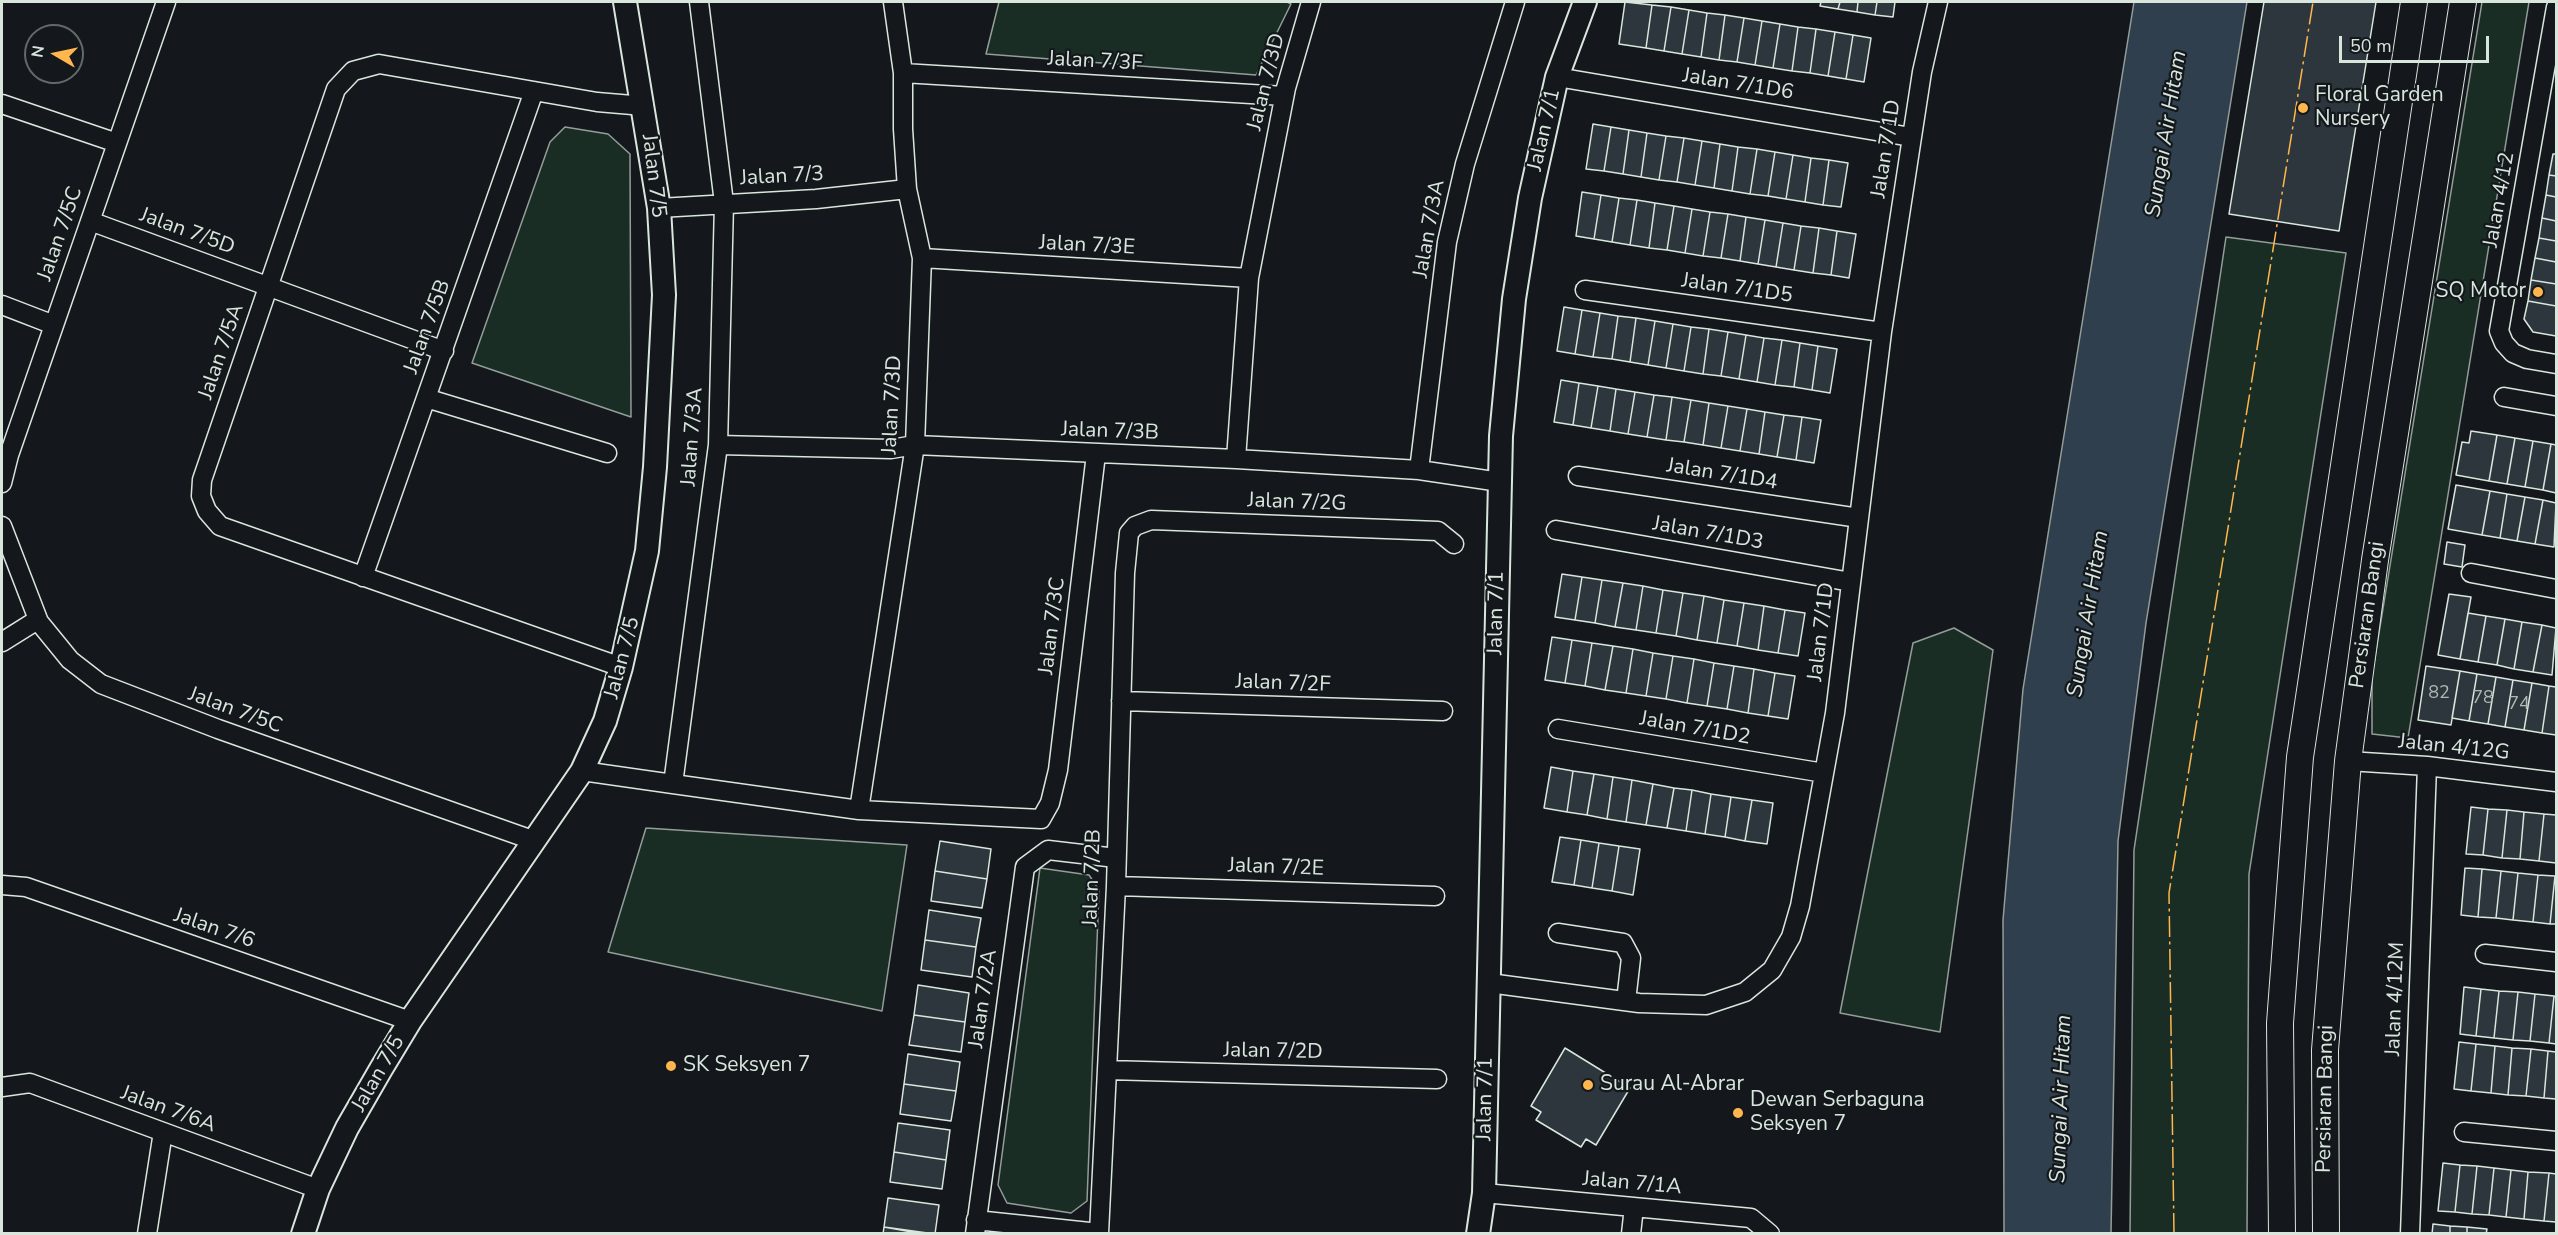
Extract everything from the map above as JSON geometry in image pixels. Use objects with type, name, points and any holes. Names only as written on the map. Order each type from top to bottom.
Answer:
[{"type":"main road","name":"Persiaran Bangi","points":[[2282,1233],[2280,1023],[2300,757],[2414,2]]},
{"type":"main road","name":"Persiaran Bangi","points":[[2326,1233],[2325,1050],[2348,761],[2375,560],[2463,2]]},
{"type":"street","name":"Jalan 7/5C","points":[[2,483],[5,454],[54,325],[166,2]]},
{"type":"street","name":"Jalan 7/5","points":[[303,1233],[318,1189],[347,1128],[410,1021],[582,771],[605,721],[621,666],[647,551],[655,466],[664,295],[659,208],[644,106],[625,2]]},
{"type":"street","name":"Jalan 7/3A","points":[[673,784],[718,445],[724,203],[699,2]]},
{"type":"street","name":"Jalan 7/3D","points":[[859,810],[915,445],[922,258],[907,189],[903,129],[903,73],[893,2]]},
{"type":"street","name":"Jalan 7/3D","points":[[1236,459],[1249,278],[1284,96],[1311,2]]},
{"type":"street","name":"Jalan 7/3A","points":[[1419,470],[1448,242],[1465,164],[1515,2]]},
{"type":"street","name":"Jalan 7/1","points":[[1478,1233],[1484,1193],[1500,483],[1514,299],[1530,198],[1557,77],[1585,2]]},
{"type":"street","name":"Jalan 7/1D","points":[[1489,983],[1626,1001],[1706,1005],[1745,992],[1772,970],[1791,937],[1800,906],[1824,773],[1851,582],[1882,332],[1922,72],[1938,2]]},
{"type":"street","name":"Jalan 4/12","points":[[2556,7],[2499,331],[2504,343],[2513,353],[2528,359],[2556,364]]},
{"type":"street","name":"Jalan 7/5A","points":[[621,666],[220,526],[207,511],[201,496],[202,480],[336,89],[353,71],[379,64],[597,102],[644,106]]},
{"type":"street","name":"Jalan 7/3F","points":[[903,73],[1284,96]]},
{"type":"street","name":"Jalan 7/1D6","points":[[1557,77],[1911,137]]},
{"type":"street","name":"Jalan 7/5B","points":[[363,577],[534,91]]},
{"type":"street","points":[[2,104],[117,143]]},
{"type":"street","name":"Jalan 7/3","points":[[659,208],[816,199],[907,189]]},
{"type":"street","name":"Jalan 7/5D","points":[[90,221],[444,351]]},
{"type":"street","name":"Jalan 7/3E","points":[[922,258],[1249,278]]},
{"type":"street","name":"Jalan 7/1D5","points":[[1585,290],[1882,332]]},
{"type":"street","points":[[2,306],[54,325]]},
{"type":"street","points":[[2504,397],[2556,406]]},
{"type":"street","points":[[426,398],[607,453]]},
{"type":"street","name":"Jalan 7/3B","points":[[718,445],[891,449],[915,445],[1236,459],[1419,470],[1500,483]]},
{"type":"street","name":"Jalan 7/3C","points":[[859,810],[1041,819],[1050,803],[1058,770],[1096,454]]},
{"type":"street","name":"Jalan 7/1D4","points":[[1578,476],[1859,518]]},
{"type":"street","name":"Jalan 7/2G","points":[[1135,526],[1151,520],[1438,531],[1454,544]]},
{"type":"street","name":"Jalan 7/5C","points":[[2,526],[39,622],[70,660],[101,684],[218,729],[535,841]]},
{"type":"street","name":"Jalan 7/2B","points":[[1099,1233],[1116,886],[1127,544],[1129,533],[1135,526]]},
{"type":"street","name":"Jalan 7/1D3","points":[[1556,530],[1851,582]]},
{"type":"street","points":[[2471,573],[2556,589]]},
{"type":"street","points":[[2,642],[34,622],[39,622]]},
{"type":"street","name":"Jalan 7/2F","points":[[1121,701],[1443,711]]},
{"type":"street","name":"Jalan 7/1D2","points":[[1558,729],[1824,773]]},
{"type":"street","name":"Jalan 4/12G","points":[[2348,761],[2427,766],[2556,782]]},
{"type":"street","name":"Jalan 4/12M","points":[[2410,1233],[2427,766]]},
{"type":"street","points":[[582,771],[859,810]]},
{"type":"street","name":"Jalan 7/2A","points":[[975,1227],[1025,867],[1048,850],[1116,858]]},
{"type":"street","name":"Jalan 7/6","points":[[2,885],[26,887],[410,1021]]},
{"type":"street","name":"Jalan 7/2E","points":[[1116,886],[1435,896]]},
{"type":"street","points":[[1558,933],[1623,943],[1631,958],[1626,1001]]},
{"type":"street","points":[[2485,954],[2556,962]]},
{"type":"street","name":"Jalan 7/2D","points":[[1107,1070],[1437,1079]]},
{"type":"street","name":"Jalan 7/6A","points":[[2,1087],[30,1083],[318,1189]]},
{"type":"street","points":[[147,1233],[163,1132]]},
{"type":"street","points":[[2464,1132],[2556,1141]]},
{"type":"street","name":"Jalan 7/1A","points":[[1484,1193],[1751,1218],[1770,1233]]},
{"type":"street","points":[[1631,1233],[1634,1207]]},
{"type":"street","points":[[975,1227],[1099,1233]]},
{"type":"green space","points":[[999,2],[1287,2],[1291,4],[1256,75],[986,54]]},
{"type":"green space","points":[[2482,2],[2529,2],[2408,738],[2372,734],[2372,676]]},
{"type":"green space","points":[[565,127],[608,134],[630,154],[631,417],[472,363],[550,142]]},
{"type":"green space","points":[[2226,237],[2346,253],[2249,874],[2247,1233],[2130,1233],[2134,850]]},
{"type":"green space","points":[[1954,628],[1993,650],[1940,1032],[1840,1013],[1913,643]]},
{"type":"green space","points":[[646,828],[907,845],[882,1011],[608,952]]},
{"type":"green space","points":[[1040,868],[1089,875],[1099,890],[1087,1201],[1071,1213],[1007,1203],[998,1185]]},
{"type":"water","name":"Sungai Air Hitam","points":[[2134,2],[2247,2],[2146,623],[2118,841],[2111,1233],[2004,1233],[2003,920],[2023,689]]},
{"type":"building","points":[[1625,2],[1652,5],[1646,48],[1619,44]]},
{"type":"building","points":[[1821,2],[1840,2],[1838,9],[1820,6]]},
{"type":"building","points":[[1840,2],[1858,2],[1857,12],[1838,9]]},
{"type":"building","points":[[1858,2],[1877,2],[1875,15],[1857,12]]},
{"type":"building","points":[[1877,2],[1895,2],[1893,17],[1875,15]]},
{"type":"building","name":"Floral Garden Nursery","points":[[2264,2],[2376,2],[2339,231],[2229,214]]},
{"type":"building","points":[[1652,5],[1671,7],[1664,51],[1646,48]]},
{"type":"building","points":[[1671,7],[1689,10],[1682,54],[1664,51]]},
{"type":"building","points":[[1689,10],[1707,13],[1701,57],[1682,54]]},
{"type":"building","points":[[1707,13],[1725,15],[1719,60],[1701,57]]},
{"type":"building","points":[[1725,15],[1744,18],[1737,62],[1719,60]]},
{"type":"building","points":[[1744,18],[1762,21],[1755,65],[1737,62]]},
{"type":"building","points":[[1762,21],[1780,24],[1773,68],[1755,65]]},
{"type":"building","points":[[1780,24],[1798,27],[1792,71],[1773,68]]},
{"type":"building","points":[[1798,27],[1816,29],[1810,73],[1792,71]]},
{"type":"building","points":[[1816,29],[1835,32],[1828,76],[1810,73]]},
{"type":"building","points":[[1835,32],[1853,35],[1846,79],[1828,76]]},
{"type":"building","points":[[1853,35],[1871,38],[1864,82],[1846,79]]},
{"type":"building","points":[[1593,124],[1611,127],[1604,171],[1586,169]]},
{"type":"building","points":[[1611,127],[1629,130],[1623,174],[1604,171]]},
{"type":"building","points":[[1629,130],[1647,133],[1641,177],[1623,174]]},
{"type":"building","points":[[1647,133],[1666,136],[1659,180],[1641,177]]},
{"type":"building","points":[[1666,136],[1684,138],[1677,182],[1659,180]]},
{"type":"building","points":[[1684,138],[1702,141],[1695,185],[1677,182]]},
{"type":"building","points":[[1702,141],[1720,144],[1714,188],[1695,185]]},
{"type":"building","points":[[1720,144],[1738,147],[1732,191],[1714,188]]},
{"type":"building","points":[[1738,147],[1757,149],[1750,194],[1732,191]]},
{"type":"building","points":[[1757,149],[1775,152],[1768,196],[1750,194]]},
{"type":"building","points":[[1775,152],[1793,155],[1786,199],[1768,196]]},
{"type":"building","points":[[2553,154],[2556,154],[2556,176],[2549,175]]},
{"type":"building","points":[[1793,155],[1811,158],[1805,202],[1786,199]]},
{"type":"building","points":[[1811,158],[1829,160],[1823,205],[1805,202]]},
{"type":"building","points":[[1829,160],[1848,163],[1841,207],[1823,205]]},
{"type":"building","points":[[2549,175],[2556,176],[2556,197],[2546,195]]},
{"type":"building","points":[[1582,192],[1601,195],[1594,239],[1576,236]]},
{"type":"building","points":[[1601,195],[1619,198],[1612,242],[1594,239]]},
{"type":"building","points":[[2546,195],[2556,197],[2556,221],[2542,218]]},
{"type":"building","points":[[1619,198],[1637,200],[1630,245],[1612,242]]},
{"type":"building","points":[[1637,200],[1655,203],[1649,248],[1630,245]]},
{"type":"building","points":[[1655,203],[1674,206],[1667,250],[1649,248]]},
{"type":"building","points":[[1674,206],[1692,209],[1685,253],[1667,250]]},
{"type":"building","points":[[1692,209],[1710,212],[1703,256],[1685,253]]},
{"type":"building","points":[[1710,212],[1728,214],[1721,258],[1703,256]]},
{"type":"building","points":[[1728,214],[1746,217],[1740,261],[1721,258]]},
{"type":"building","points":[[1746,217],[1765,220],[1758,264],[1740,261]]},
{"type":"building","points":[[2542,218],[2556,221],[2556,241],[2539,238]]},
{"type":"building","points":[[1765,220],[1783,223],[1776,267],[1758,264]]},
{"type":"building","points":[[1783,223],[1801,226],[1794,270],[1776,267]]},
{"type":"building","points":[[1801,226],[1819,228],[1813,273],[1794,270]]},
{"type":"building","points":[[1819,228],[1837,231],[1831,275],[1813,273]]},
{"type":"building","points":[[1837,231],[1856,234],[1849,278],[1831,275]]},
{"type":"building","points":[[2539,238],[2556,241],[2556,262],[2535,258]]},
{"type":"building","points":[[2535,258],[2556,262],[2556,284],[2531,280]]},
{"type":"building","points":[[2531,280],[2556,284],[2556,306],[2528,301]]},
{"type":"building","points":[[2528,301],[2556,306],[2556,336],[2533,332],[2524,319]]},
{"type":"building","points":[[1564,307],[1582,310],[1575,354],[1557,351]]},
{"type":"building","points":[[1582,310],[1600,313],[1593,357],[1575,354]]},
{"type":"building","points":[[1600,313],[1618,316],[1612,359],[1593,357]]},
{"type":"building","points":[[1618,316],[1636,318],[1630,362],[1612,359]]},
{"type":"building","points":[[1636,318],[1655,321],[1648,365],[1630,362]]},
{"type":"building","points":[[1655,321],[1673,324],[1666,368],[1648,365]]},
{"type":"building","points":[[1673,324],[1691,327],[1684,371],[1666,368]]},
{"type":"building","points":[[1691,327],[1709,329],[1703,374],[1684,371]]},
{"type":"building","points":[[1709,329],[1728,332],[1721,376],[1703,374]]},
{"type":"building","points":[[1728,332],[1746,335],[1739,379],[1721,376]]},
{"type":"building","points":[[1746,335],[1764,338],[1757,382],[1739,379]]},
{"type":"building","points":[[1764,338],[1782,340],[1775,385],[1757,382]]},
{"type":"building","points":[[1782,340],[1800,343],[1794,387],[1775,385]]},
{"type":"building","points":[[1800,343],[1818,346],[1812,390],[1794,387]]},
{"type":"building","points":[[1818,346],[1837,349],[1830,393],[1812,390]]},
{"type":"building","points":[[1561,380],[1579,383],[1573,425],[1554,422]]},
{"type":"building","points":[[1579,383],[1598,386],[1591,428],[1573,425]]},
{"type":"building","points":[[1598,386],[1616,389],[1610,431],[1591,428]]},
{"type":"building","points":[[1616,389],[1635,392],[1628,434],[1610,431]]},
{"type":"building","points":[[1635,392],[1654,395],[1647,437],[1628,434]]},
{"type":"building","points":[[1654,395],[1672,397],[1666,440],[1647,437]]},
{"type":"building","points":[[1672,397],[1691,400],[1684,442],[1666,440]]},
{"type":"building","points":[[1691,400],[1709,403],[1703,445],[1684,442]]},
{"type":"building","points":[[1709,403],[1728,406],[1721,448],[1703,445]]},
{"type":"building","points":[[1728,406],[1747,409],[1740,451],[1721,448]]},
{"type":"building","points":[[1747,409],[1765,412],[1759,454],[1740,451]]},
{"type":"building","points":[[1765,412],[1784,415],[1777,457],[1759,454]]},
{"type":"building","points":[[1784,415],[1802,417],[1796,460],[1777,457]]},
{"type":"building","points":[[1802,417],[1821,420],[1814,463],[1796,460]]},
{"type":"building","points":[[2471,431],[2497,435],[2489,481],[2456,475],[2462,442],[2469,443]]},
{"type":"building","points":[[2497,435],[2515,438],[2507,484],[2489,481]]},
{"type":"building","points":[[2515,438],[2533,441],[2525,487],[2507,484]]},
{"type":"building","points":[[2533,441],[2551,444],[2543,490],[2525,487]]},
{"type":"building","points":[[2551,444],[2556,445],[2556,493],[2543,490]]},
{"type":"building","points":[[2456,485],[2490,491],[2482,535],[2448,529]]},
{"type":"building","points":[[2490,491],[2507,494],[2500,538],[2482,535]]},
{"type":"building","points":[[2507,494],[2525,497],[2517,541],[2500,538]]},
{"type":"building","points":[[2525,497],[2543,500],[2535,544],[2517,541]]},
{"type":"building","points":[[2543,500],[2556,503],[2554,547],[2535,544]]},
{"type":"building","points":[[2447,542],[2465,545],[2462,567],[2444,564]]},
{"type":"building","points":[[1562,574],[1582,577],[1575,620],[1555,617]]},
{"type":"building","points":[[1582,577],[1602,580],[1595,623],[1575,620]]},
{"type":"building","points":[[1602,580],[1623,583],[1615,627],[1595,623]]},
{"type":"building","points":[[1623,583],[1643,586],[1636,630],[1615,627]]},
{"type":"building","points":[[1643,586],[1663,590],[1656,633],[1636,630]]},
{"type":"building","points":[[1663,590],[1683,593],[1676,636],[1656,633]]},
{"type":"building","points":[[1683,593],[1704,596],[1697,640],[1676,636]]},
{"type":"building","points":[[2449,594],[2471,597],[2460,659],[2438,655]]},
{"type":"building","points":[[1704,596],[1724,600],[1717,643],[1697,640]]},
{"type":"building","points":[[1724,600],[1744,603],[1737,646],[1717,643]]},
{"type":"building","points":[[1744,603],[1764,606],[1758,650],[1737,646]]},
{"type":"building","points":[[1764,606],[1785,610],[1778,653],[1758,650]]},
{"type":"building","points":[[1785,610],[1805,613],[1798,656],[1778,653]]},
{"type":"building","points":[[2468,613],[2486,616],[2478,662],[2460,659]]},
{"type":"building","points":[[2486,616],[2505,619],[2497,665],[2478,662]]},
{"type":"building","points":[[2505,619],[2522,622],[2514,669],[2497,665]]},
{"type":"building","points":[[2522,622],[2542,625],[2533,672],[2514,669]]},
{"type":"building","points":[[2542,625],[2556,628],[2552,675],[2533,672]]},
{"type":"building","points":[[1552,637],[1572,640],[1565,683],[1545,680]]},
{"type":"building","points":[[1572,640],[1592,643],[1585,686],[1565,683]]},
{"type":"building","points":[[1592,643],[1613,646],[1605,690],[1585,686]]},
{"type":"building","points":[[1613,646],[1633,649],[1626,693],[1605,690]]},
{"type":"building","points":[[1633,649],[1653,653],[1646,696],[1626,693]]},
{"type":"building","points":[[1653,653],[1673,656],[1666,699],[1646,696]]},
{"type":"building","points":[[1673,656],[1694,659],[1687,703],[1666,699]]},
{"type":"building","points":[[1694,659],[1714,663],[1707,706],[1687,703]]},
{"type":"building","points":[[1714,663],[1734,666],[1727,709],[1707,706]]},
{"type":"building","points":[[1734,666],[1754,669],[1748,713],[1727,709]]},
{"type":"building","points":[[2426,666],[2460,671],[2451,725],[2418,720]]},
{"type":"building","points":[[1754,669],[1775,673],[1768,716],[1748,713]]},
{"type":"building","points":[[2460,671],[2477,674],[2469,721],[2452,718]]},
{"type":"building","points":[[1775,673],[1795,676],[1788,719],[1768,716]]},
{"type":"building","points":[[2477,674],[2496,677],[2488,724],[2469,721]]},
{"type":"building","points":[[2496,677],[2513,680],[2505,727],[2488,724]]},
{"type":"building","points":[[2513,680],[2532,683],[2524,730],[2505,727]]},
{"type":"building","points":[[2532,683],[2549,686],[2542,733],[2524,730]]},
{"type":"building","points":[[2549,686],[2556,687],[2556,735],[2542,733]]},
{"type":"building","points":[[1551,767],[1573,771],[1567,812],[1544,808]]},
{"type":"building","points":[[1573,771],[1594,774],[1587,815],[1567,812]]},
{"type":"building","points":[[1594,774],[1613,777],[1607,819],[1587,815]]},
{"type":"building","points":[[1613,777],[1632,780],[1626,822],[1607,819]]},
{"type":"building","points":[[1632,780],[1653,784],[1646,825],[1626,822]]},
{"type":"building","points":[[1653,784],[1674,788],[1667,828],[1646,825]]},
{"type":"building","points":[[1674,788],[1692,790],[1686,831],[1667,828]]},
{"type":"building","points":[[1692,790],[1711,794],[1705,834],[1686,831]]},
{"type":"building","points":[[1711,794],[1731,797],[1725,837],[1705,834]]},
{"type":"building","points":[[1731,797],[1752,800],[1745,841],[1725,837]]},
{"type":"building","points":[[1752,800],[1773,803],[1767,844],[1745,841]]},
{"type":"building","points":[[2471,807],[2488,809],[2483,855],[2466,854]]},
{"type":"building","points":[[2488,809],[2507,810],[2502,858],[2483,855]]},
{"type":"building","points":[[2507,810],[2524,812],[2520,859],[2502,858]]},
{"type":"building","points":[[2524,812],[2544,814],[2539,861],[2520,859]]},
{"type":"building","points":[[2544,814],[2556,815],[2556,863],[2539,861]]},
{"type":"building","points":[[1560,837],[1581,840],[1574,885],[1552,882]]},
{"type":"building","points":[[1581,840],[1599,843],[1592,888],[1574,885]]},
{"type":"building","points":[[940,841],[991,849],[987,879],[935,871]]},
{"type":"building","points":[[1599,843],[1619,846],[1612,891],[1592,888]]},
{"type":"building","points":[[1619,846],[1640,849],[1633,895],[1612,891]]},
{"type":"building","points":[[2465,868],[2482,869],[2478,917],[2461,915]]},
{"type":"building","points":[[2482,869],[2501,871],[2496,918],[2478,917]]},
{"type":"building","points":[[935,871],[987,879],[982,908],[931,901]]},
{"type":"building","points":[[2501,871],[2518,873],[2513,920],[2496,918]]},
{"type":"building","points":[[2518,873],[2538,875],[2533,922],[2513,920]]},
{"type":"building","points":[[2538,875],[2555,876],[2550,924],[2533,922]]},
{"type":"building","points":[[2555,876],[2556,924],[2550,924]]},
{"type":"building","points":[[929,910],[981,918],[976,947],[925,940]]},
{"type":"building","points":[[925,940],[976,947],[972,977],[921,970]]},
{"type":"building","points":[[918,985],[969,993],[965,1022],[914,1015]]},
{"type":"building","points":[[2464,987],[2481,989],[2476,1036],[2460,1034]]},
{"type":"building","points":[[2481,989],[2499,991],[2494,1038],[2476,1036]]},
{"type":"building","points":[[2499,991],[2518,992],[2513,1040],[2494,1038]]},
{"type":"building","points":[[2518,992],[2535,994],[2530,1041],[2513,1040]]},
{"type":"building","points":[[2535,994],[2554,996],[2549,1043],[2530,1041]]},
{"type":"building","points":[[2554,996],[2556,997],[2556,1044],[2549,1043]]},
{"type":"building","points":[[914,1015],[965,1022],[961,1052],[909,1045]]},
{"type":"building","points":[[2459,1042],[2476,1044],[2471,1091],[2454,1089]]},
{"type":"building","points":[[2476,1044],[2495,1046],[2491,1093],[2471,1091]]},
{"type":"building","points":[[2495,1046],[2512,1048],[2508,1095],[2491,1093]]},
{"type":"building","points":[[1565,1048],[1630,1088],[1596,1145],[1586,1139],[1581,1147],[1536,1120],[1541,1112],[1531,1106]]},
{"type":"building","points":[[2512,1048],[2531,1049],[2526,1096],[2508,1095]]},
{"type":"building","points":[[2531,1049],[2548,1051],[2544,1098],[2526,1096]]},
{"type":"building","points":[[2548,1051],[2556,1052],[2556,1099],[2544,1098]]},
{"type":"building","points":[[908,1054],[960,1062],[956,1091],[904,1084]]},
{"type":"building","points":[[904,1084],[956,1091],[951,1121],[900,1114]]},
{"type":"building","points":[[898,1123],[950,1130],[946,1160],[894,1152]]},
{"type":"building","points":[[894,1152],[946,1160],[942,1189],[890,1182]]},
{"type":"building","points":[[2443,1163],[2460,1165],[2455,1212],[2438,1211]]},
{"type":"building","points":[[2460,1165],[2477,1166],[2472,1214],[2455,1212]]},
{"type":"building","points":[[2477,1166],[2494,1168],[2489,1215],[2472,1214]]},
{"type":"building","points":[[2494,1168],[2511,1170],[2506,1217],[2489,1215]]},
{"type":"building","points":[[2511,1170],[2528,1172],[2524,1219],[2506,1217]]},
{"type":"building","points":[[2528,1172],[2549,1173],[2544,1221],[2524,1219]]},
{"type":"building","points":[[2549,1173],[2556,1174],[2556,1222],[2544,1221]]},
{"type":"building","points":[[888,1198],[939,1205],[935,1234],[884,1227]]},
{"type":"building","points":[[2433,1224],[2450,1226],[2450,1234],[2432,1234]]},
{"type":"building","points":[[2450,1226],[2467,1227],[2467,1234],[2450,1234]]},
{"type":"building","points":[[884,1227],[923,1234],[883,1234]]},
{"type":"building","points":[[2467,1227],[2487,1229],[2486,1234],[2467,1234]]},
{"type":"power","points":[[2174,1234],[2169,893],[2313,2]]},
{"type":"place","name":"Floral Garden Nursery","points":[[2303,108]]},
{"type":"place","name":"SQ Motor","points":[[2538,292]]},
{"type":"place","name":"SK Seksyen 7","points":[[671,1066]]},
{"type":"place","name":"Surau Al-Abrar","points":[[1588,1085]]},
{"type":"place","name":"Dewan Serbaguna Seksyen 7","points":[[1738,1113]]}]
